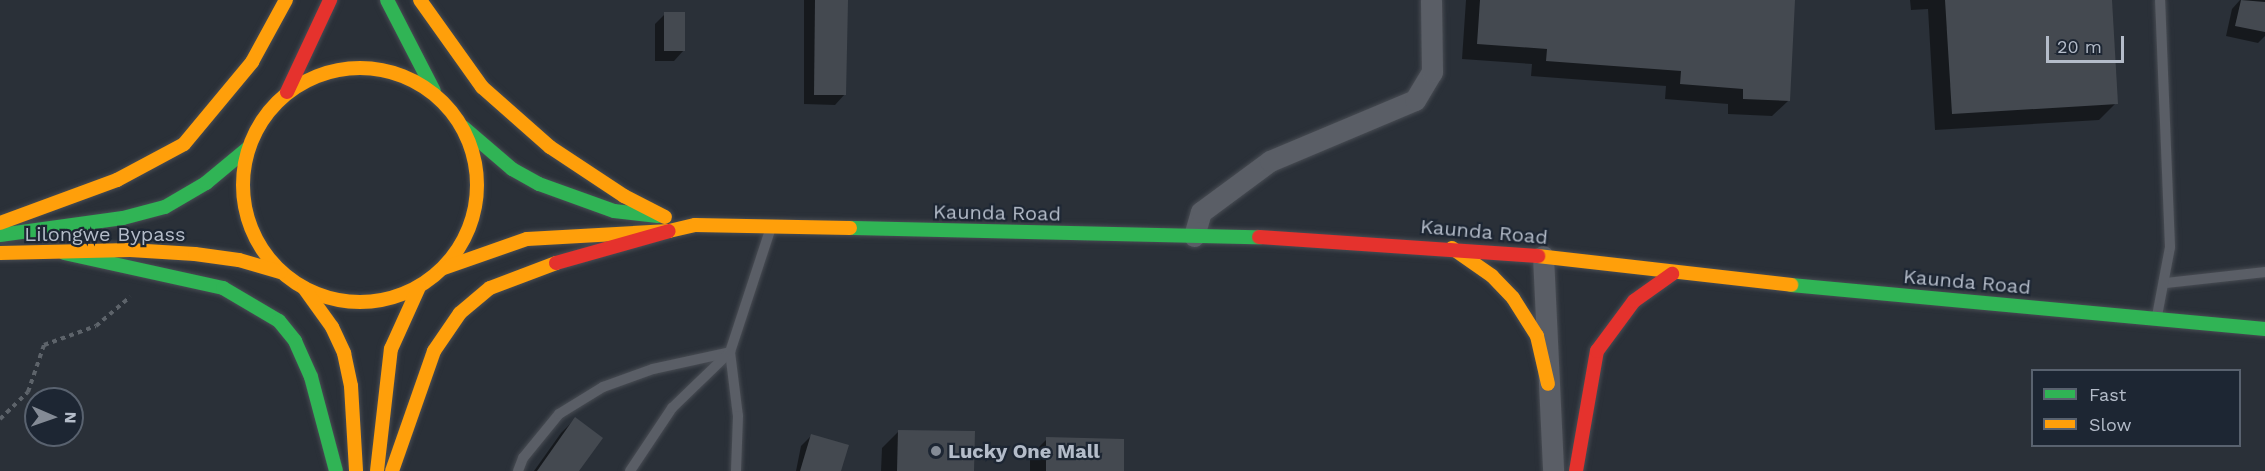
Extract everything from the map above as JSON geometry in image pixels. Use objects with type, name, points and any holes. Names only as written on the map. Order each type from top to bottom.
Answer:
[{"type":"main road","points":[[0,223],[117,180],[184,144],[252,62],[286,0]]},
{"type":"main road","points":[[330,0],[287,92],[264,117],[248,148],[243,181],[246,215],[260,245],[280,272],[304,288],[341,301],[371,301],[419,287],[444,268],[466,237],[477,201],[476,163],[463,128],[436,94],[387,0]]},
{"type":"main road","points":[[420,0],[482,87],[550,147],[624,196],[665,217]]},
{"type":"main road","points":[[287,92],[322,72],[362,66],[401,74],[436,94]]},
{"type":"main road","name":"Kaunda Road","points":[[463,128],[512,169],[539,184],[614,211],[665,217],[695,225],[1194,236],[1452,248],[1543,256],[1672,274],[2265,329]]},
{"type":"main road","name":"Lilongwe Bypass","points":[[0,235],[123,219],[165,207],[206,183],[248,148]]},
{"type":"main road","name":"Kaunda Road","points":[[444,268],[527,238],[669,231],[695,225]]},
{"type":"main road","points":[[392,471],[434,351],[460,313],[490,288],[522,273],[669,231]]},
{"type":"main road","points":[[1452,248],[1492,276],[1513,298],[1537,336],[1548,384]]},
{"type":"main road","name":"Lilongwe Bypass","points":[[0,253],[130,250],[195,254],[239,260],[280,272]]},
{"type":"main road","points":[[64,253],[223,288],[279,321],[295,341],[311,377],[336,471]]},
{"type":"main road","points":[[1576,471],[1597,351],[1613,325],[1634,302],[1672,274]]},
{"type":"main road","points":[[377,471],[391,349],[419,287]]},
{"type":"main road","points":[[304,288],[332,327],[344,353],[351,386],[356,471]]},
{"type":"street","points":[[1194,236],[1201,212],[1270,161],[1415,100],[1432,72],[1431,0]]},
{"type":"street","points":[[1543,256],[1553,471]]},
{"type":"lane","points":[[2157,319],[2166,284],[2170,247],[2160,0]]},
{"type":"lane","points":[[736,471],[738,416],[730,352],[771,227]]},
{"type":"lane","points":[[2166,284],[2265,272]]},
{"type":"lane","points":[[518,471],[523,458],[559,414],[603,387],[653,369],[730,352]]},
{"type":"lane","points":[[630,471],[672,408],[730,352]]},
{"type":"path","points":[[0,419],[28,392],[44,345],[96,326],[142,286],[147,271]]},
{"type":"building","points":[[815,0],[848,0],[846,95],[814,95]]},
{"type":"building","points":[[1480,0],[1795,0],[1790,101],[1743,99],[1743,89],[1680,84],[1681,71],[1546,61],[1547,49],[1477,44]]},
{"type":"building","points":[[1945,0],[2112,0],[2118,104],[1952,114]]},
{"type":"building","points":[[2241,0],[2265,2],[2265,32],[2235,26]]},
{"type":"building","points":[[664,12],[685,12],[685,51],[664,51]]},
{"type":"building","points":[[575,417],[603,438],[579,471],[537,471]]},
{"type":"building","name":"Lucky One Mall","points":[[898,430],[975,431],[974,471],[897,471]]},
{"type":"building","points":[[811,434],[849,445],[841,471],[800,471]]},
{"type":"building","points":[[1046,437],[1124,439],[1124,471],[1046,471]]},
{"type":"traffic: fast","points":[[387,0],[434,91]]},
{"type":"traffic: fast","points":[[463,127],[512,169],[539,184],[614,211],[658,216]]},
{"type":"traffic: fast","points":[[0,235],[123,218],[165,207],[206,183],[248,148]]},
{"type":"traffic: fast","points":[[850,228],[1259,237]]},
{"type":"traffic: fast","points":[[64,253],[223,288],[279,321],[295,341],[311,377],[336,471]]},
{"type":"traffic: fast","points":[[1791,285],[2265,329]]},
{"type":"traffic: slow","points":[[0,223],[117,180],[184,144],[252,62],[286,0]]},
{"type":"traffic: slow","points":[[420,0],[482,87],[550,147],[624,196],[665,217]]},
{"type":"traffic: slow","points":[[349,68],[371,68],[405,77],[425,88],[443,102],[457,120],[468,140],[475,162],[477,185],[475,208],[468,230],[457,250],[443,268],[415,288],[394,297],[371,302],[349,302],[326,297],[305,288],[286,276],[269,259],[248,219],[243,196],[243,174],[248,151],[257,130],[269,111],[286,94],[326,73],[349,68]]},
{"type":"traffic: slow","points":[[444,268],[527,239],[669,231],[695,225],[850,228]]},
{"type":"traffic: slow","points":[[1452,248],[1492,276],[1513,298],[1537,336],[1548,384]]},
{"type":"traffic: slow","points":[[0,253],[130,250],[195,254],[239,260],[280,272]]},
{"type":"traffic: slow","points":[[1538,256],[1791,285]]},
{"type":"traffic: slow","points":[[392,471],[434,351],[460,313],[490,288],[556,263]]},
{"type":"traffic: slow","points":[[377,471],[391,349],[419,287]]},
{"type":"traffic: slow","points":[[304,288],[332,327],[344,353],[351,386],[356,471]]},
{"type":"traffic: jam","points":[[287,92],[330,0]]},
{"type":"traffic: jam","points":[[556,263],[669,231]]},
{"type":"traffic: jam","points":[[1259,237],[1538,256]]},
{"type":"traffic: jam","points":[[1576,471],[1597,351],[1634,301],[1672,274]]},
{"type":"place","name":"Lucky One Mall","points":[[936,451]]}]
